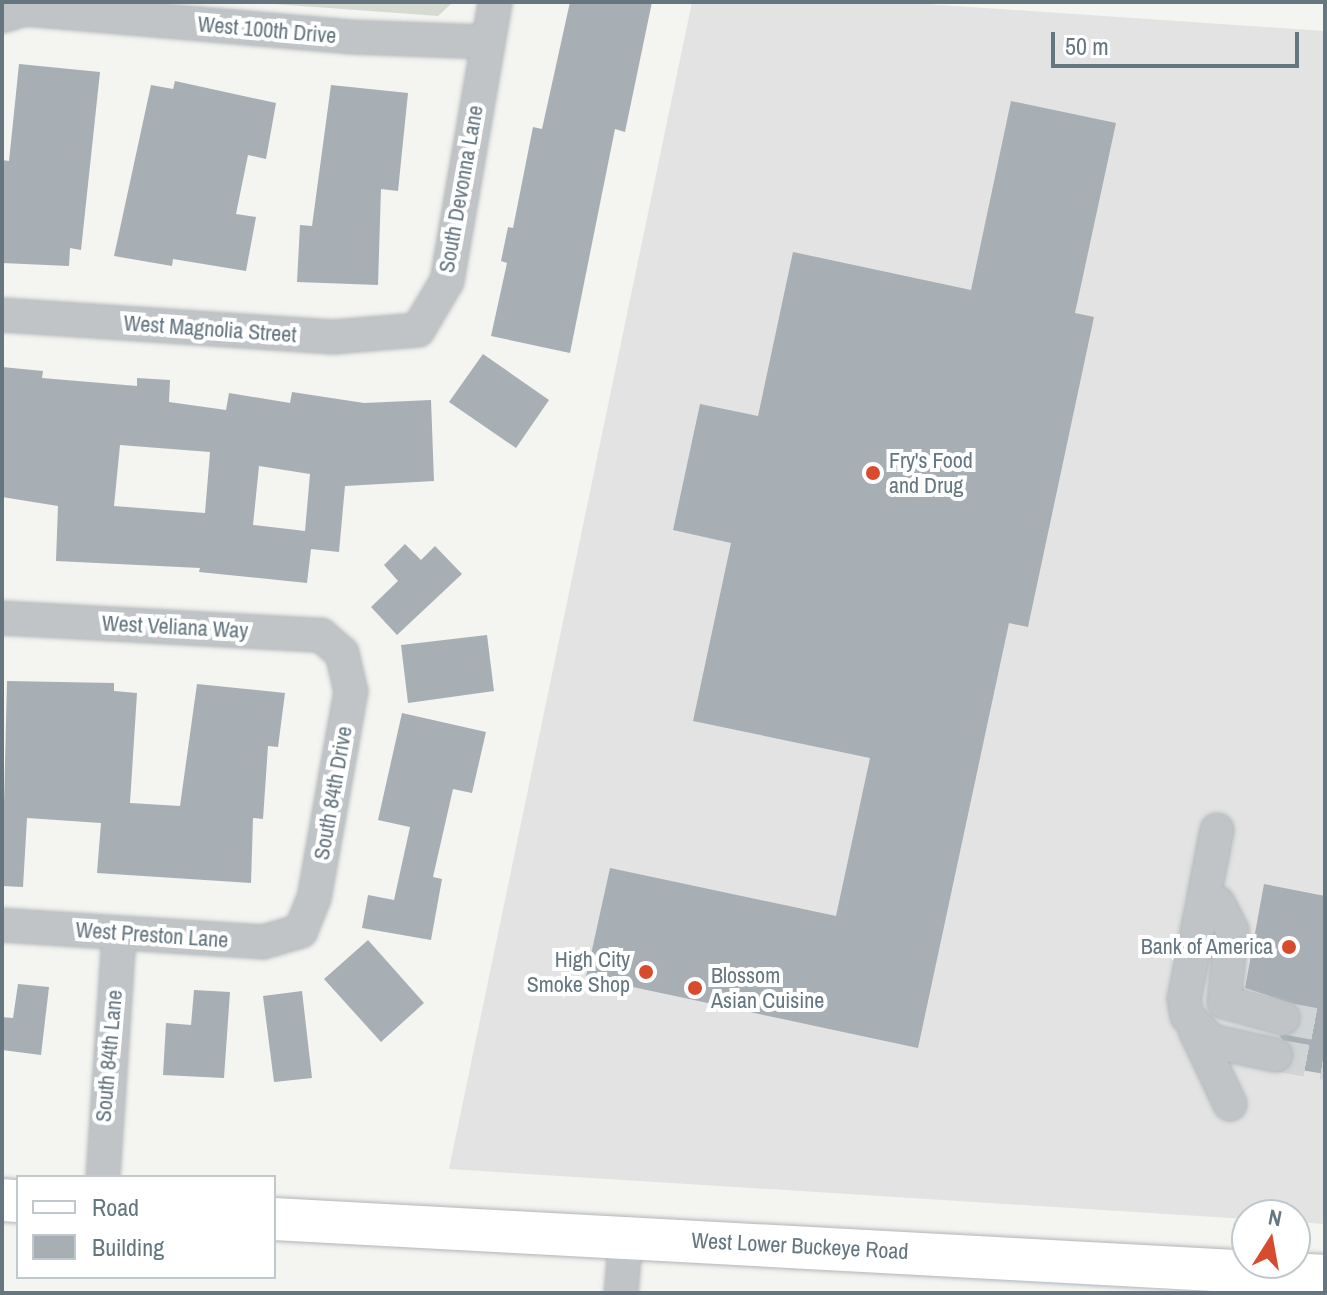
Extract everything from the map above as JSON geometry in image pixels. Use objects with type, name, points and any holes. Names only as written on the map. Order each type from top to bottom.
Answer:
[{"type":"main road","name":"West Lower Buckeye Road","points":[[276,1219],[1325,1276]]},
{"type":"street","name":"South Devonna Lane","points":[[418,330],[447,281],[495,2]]},
{"type":"street","name":"West 100th Drive","points":[[2,16],[25,9],[351,37],[486,42]]},
{"type":"street","name":"West Magnolia Street","points":[[2,315],[333,337],[418,330]]},
{"type":"street","name":"West Veliana Way","points":[[2,618],[321,635],[342,653]]},
{"type":"street","name":"South 84th Drive","points":[[301,931],[314,898],[351,691],[342,653]]},
{"type":"street","points":[[1195,1030],[1211,1041],[1279,1036],[1224,1002],[1233,945],[1232,931],[1218,903],[1223,831],[1184,999],[1195,1030],[1230,1104]]},
{"type":"street","name":"West Preston Lane","points":[[2,925],[263,942],[301,931]]},
{"type":"street","name":"South 84th Lane","points":[[103,1175],[119,935]]},
{"type":"street","points":[[621,1293],[626,1237]]},
{"type":"shaded area","points":[[247,2],[453,2],[438,16]]},
{"type":"shaded area","points":[[692,2],[896,2],[1325,31],[1325,1224],[1311,1223],[1311,1199],[1231,1199],[1231,1218],[449,1169]]},
{"type":"building","points":[[570,2],[652,2],[625,132],[615,129],[570,353],[491,336],[507,263],[501,261],[508,227],[513,228],[533,127],[542,129]]},
{"type":"building","points":[[19,64],[100,72],[81,250],[70,248],[69,266],[2,263],[2,160],[9,161]]},
{"type":"building","points":[[175,81],[276,103],[266,159],[248,155],[236,214],[256,217],[246,271],[173,259],[172,266],[114,256],[151,85],[173,89]]},
{"type":"building","points":[[331,85],[408,93],[398,191],[381,189],[378,285],[297,282],[300,225],[312,226]]},
{"type":"building","name":"Fry's Food and Drug","points":[[1011,101],[1116,123],[1075,313],[1094,317],[1028,627],[1009,623],[918,1048],[586,977],[610,868],[836,916],[870,758],[693,721],[731,543],[673,530],[700,404],[758,416],[793,252],[971,290]]},
{"type":"building","points":[[483,354],[549,400],[516,448],[449,402]]},
{"type":"building","points":[[2,367],[43,371],[42,378],[137,386],[137,378],[170,380],[169,402],[226,410],[229,393],[290,403],[292,392],[364,403],[431,400],[434,481],[345,486],[339,552],[311,549],[307,583],[199,572],[200,568],[56,561],[58,506],[2,497]],"holes":[[[120,445],[210,452],[205,513],[114,506]],[[259,466],[310,474],[305,531],[253,525]]]},
{"type":"building","points":[[405,544],[421,560],[435,546],[462,574],[397,635],[371,607],[398,581],[384,565]]},
{"type":"building","points":[[487,635],[494,691],[408,703],[401,645]]},
{"type":"building","points":[[7,681],[114,683],[114,691],[137,693],[130,803],[180,806],[197,684],[285,693],[278,747],[268,746],[263,819],[253,818],[251,883],[97,873],[101,823],[27,818],[23,887],[2,886]]},
{"type":"building","points":[[402,713],[486,732],[472,793],[453,789],[433,877],[442,879],[431,940],[362,928],[368,895],[394,900],[410,827],[378,820]]},
{"type":"building","name":"Bank of America","points":[[1264,884],[1325,896],[1325,1074],[1289,1068],[1293,1049],[1279,1036],[1296,1032],[1301,1024],[1297,1005],[1245,988]]},
{"type":"building","points":[[368,940],[424,1003],[381,1042],[324,979]]},
{"type":"building","points":[[18,984],[49,987],[41,1055],[2,1050],[2,1017],[13,1018]]},
{"type":"building","points":[[194,990],[230,992],[224,1078],[163,1075],[166,1023],[191,1025]]},
{"type":"building","points":[[302,991],[312,1078],[274,1082],[263,996]]},
{"type":"tunnel","points":[[1283,1018],[1325,1026]]},
{"type":"tunnel","points":[[1275,1055],[1325,1064]]},
{"type":"place","name":"Fry's Food and Drug","points":[[873,473]]},
{"type":"place","name":"Bank of America","points":[[1289,947]]},
{"type":"place","name":"High City Smoke Shop","points":[[646,972]]},
{"type":"place","name":"Blossom Asian Cuisine","points":[[695,988]]}]
